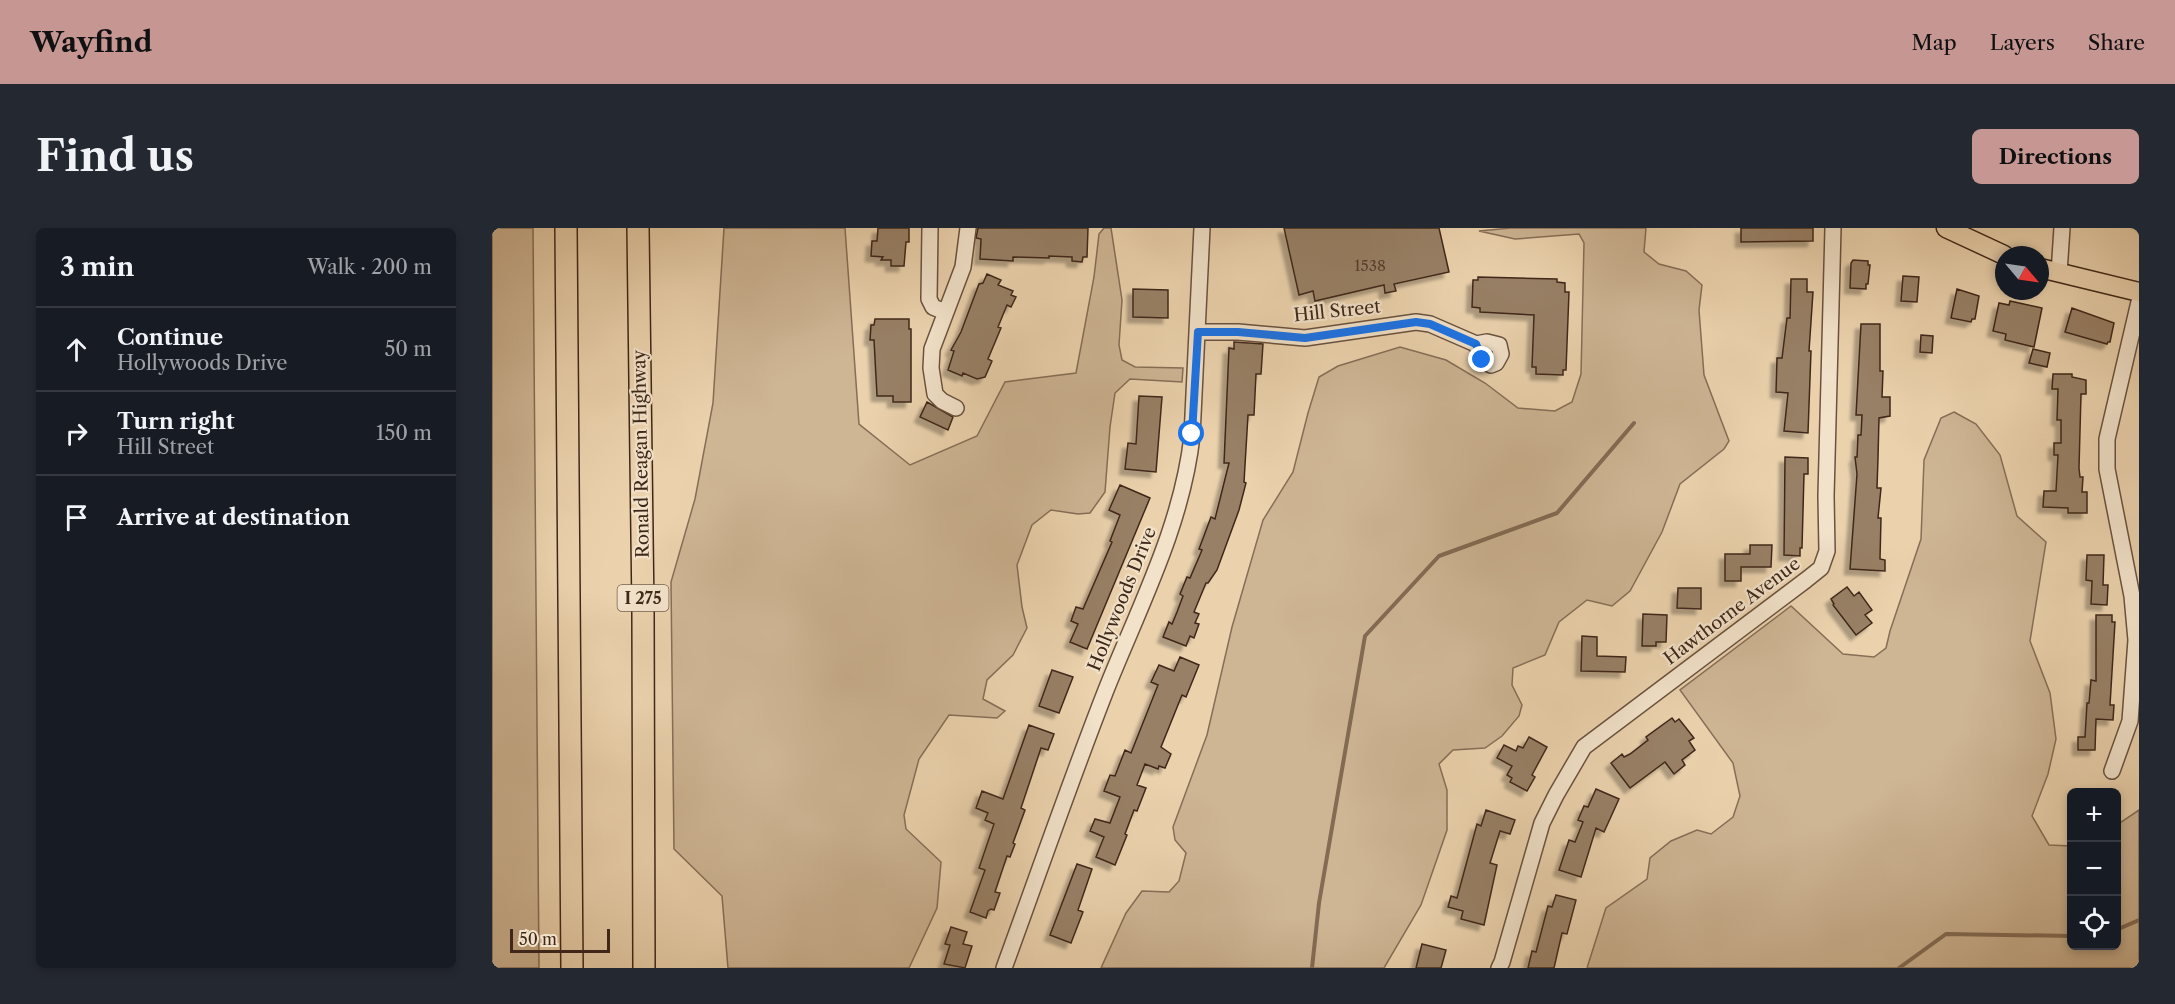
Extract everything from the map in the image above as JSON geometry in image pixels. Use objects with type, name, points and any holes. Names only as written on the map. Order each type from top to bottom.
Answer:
[{"type":"highway","points":[[566,228],[572,968]]},
{"type":"highway","name":"Ronald Reagan Highway","points":[[639,228],[644,611],[645,968]]},
{"type":"main road","points":[[1946,228],[1995,251]]},
{"type":"main road","points":[[2049,270],[2139,292]]},
{"type":"street","points":[[930,228],[928,266],[930,277],[927,291],[933,307],[945,312]]},
{"type":"street","points":[[956,408],[937,398],[931,368],[933,342],[959,278],[968,228]]},
{"type":"street","name":"Hollywoods Drive","points":[[1004,968],[1084,746],[1178,510],[1189,465],[1192,436],[1202,228]]},
{"type":"street","name":"Hawthorne Avenue","points":[[1499,968],[1542,823],[1584,747],[1806,580],[1824,563],[1827,551],[1826,496],[1833,228]]},
{"type":"street","points":[[2059,273],[2062,228]]},
{"type":"street","points":[[930,277],[944,282],[959,278]]},
{"type":"street","points":[[2112,771],[2130,721],[2136,640],[2132,596],[2106,454],[2107,439],[2139,302]]},
{"type":"street","name":"Hill Street","points":[[1198,332],[1238,332],[1305,338],[1416,322],[1430,324],[1476,344]]},
{"type":"shaded area","points":[[492,228],[533,228],[539,968],[492,968]]},
{"type":"shaded area","points":[[724,228],[845,228],[859,424],[910,465],[977,436],[1005,382],[1076,373],[1094,277],[1099,234],[1104,228],[1111,228],[1122,300],[1119,345],[1122,360],[1135,367],[1183,368],[1182,382],[1130,379],[1115,393],[1105,492],[1090,513],[1078,514],[1051,510],[1032,525],[1017,565],[1027,628],[1013,655],[987,680],[983,699],[1005,711],[997,718],[949,715],[919,759],[904,815],[906,829],[941,862],[937,908],[909,968],[728,968],[722,896],[674,849],[671,582],[695,499],[713,403]]},
{"type":"shaded area","points":[[1511,228],[1646,228],[1644,252],[1659,264],[1686,271],[1702,285],[1699,310],[1704,375],[1729,441],[1724,449],[1680,484],[1662,532],[1630,591],[1612,606],[1587,600],[1559,622],[1545,655],[1513,668],[1512,685],[1522,705],[1519,716],[1502,736],[1485,748],[1453,750],[1439,764],[1447,790],[1447,830],[1421,905],[1384,968],[1101,968],[1126,913],[1142,891],[1169,892],[1179,881],[1186,853],[1175,840],[1173,827],[1207,735],[1232,627],[1263,520],[1293,472],[1319,377],[1338,366],[1400,347],[1446,360],[1485,383],[1518,408],[1555,411],[1572,402],[1581,374],[1584,243],[1579,234],[1515,239],[1479,231]]},
{"type":"shaded area","points":[[1954,412],[1976,424],[2000,455],[2017,516],[2046,542],[2030,641],[2050,693],[2056,739],[2048,774],[2032,816],[2049,845],[2067,846],[2067,950],[2121,950],[2121,822],[2139,810],[2139,968],[1587,968],[1606,908],[1647,879],[1650,858],[1671,841],[1697,830],[1711,834],[1733,817],[1740,796],[1733,763],[1680,690],[1791,606],[1843,654],[1874,657],[1886,648],[1921,539],[1924,460],[1941,418]]},
{"type":"building","points":[[878,228],[909,228],[909,242],[906,242],[904,266],[891,266],[891,260],[881,260],[883,257],[871,256],[872,241],[877,241]]},
{"type":"building","points":[[978,228],[1088,228],[1087,257],[1083,257],[1082,262],[1072,261],[1072,257],[1049,256],[1049,258],[1013,257],[1013,261],[980,259],[981,239],[976,238]]},
{"type":"building","points":[[1284,228],[1439,228],[1449,272],[1394,284],[1396,291],[1385,293],[1384,285],[1315,301],[1313,291],[1299,295]]},
{"type":"building","points":[[1741,228],[1813,228],[1813,241],[1741,242]]},
{"type":"building","points":[[1853,260],[1868,261],[1870,265],[1866,289],[1850,288]]},
{"type":"building","points":[[987,274],[1001,280],[998,285],[1013,291],[1011,295],[1016,297],[1011,307],[1007,305],[998,327],[1001,328],[988,359],[992,361],[985,377],[977,379],[948,370],[954,351],[951,350],[961,332],[979,284],[983,283]]},
{"type":"building","points":[[1903,276],[1919,277],[1917,302],[1901,301]]},
{"type":"building","points":[[1478,277],[1557,279],[1557,282],[1565,283],[1565,292],[1569,292],[1566,370],[1563,370],[1563,375],[1536,374],[1536,367],[1532,367],[1534,315],[1480,312],[1480,308],[1472,307],[1473,280],[1478,280]]},
{"type":"building","points":[[1791,279],[1807,279],[1807,292],[1813,292],[1809,351],[1811,351],[1808,433],[1784,431],[1788,393],[1776,392],[1777,358],[1782,358],[1787,318],[1790,318]]},
{"type":"building","points":[[1133,289],[1168,290],[1168,318],[1133,317]]},
{"type":"building","points":[[1957,289],[1979,296],[1975,319],[1971,322],[1951,318]]},
{"type":"building","points":[[2010,301],[2042,308],[2034,347],[2005,340],[2006,334],[1993,331],[1999,303],[2009,305]]},
{"type":"building","points":[[2072,308],[2114,323],[2110,342],[2107,344],[2065,332]]},
{"type":"building","points":[[875,319],[909,319],[911,402],[893,402],[893,396],[877,396],[874,340],[870,340],[871,325],[874,325]]},
{"type":"building","points":[[1861,324],[1880,324],[1882,397],[1890,397],[1890,416],[1879,418],[1877,488],[1881,488],[1878,518],[1881,518],[1880,559],[1885,560],[1885,571],[1850,569],[1857,474],[1855,457],[1857,457],[1858,435],[1861,435],[1862,415],[1856,415]]},
{"type":"building","points":[[1921,335],[1933,336],[1932,353],[1920,352]]},
{"type":"building","points":[[1234,342],[1263,344],[1261,374],[1256,374],[1254,415],[1248,415],[1244,482],[1246,483],[1239,510],[1217,570],[1206,583],[1194,612],[1199,614],[1195,623],[1199,624],[1194,638],[1190,636],[1186,646],[1163,637],[1169,622],[1172,624],[1183,596],[1180,594],[1202,550],[1199,549],[1211,517],[1215,519],[1229,463],[1224,463],[1229,348],[1234,349]]},
{"type":"building","points":[[2033,349],[2050,353],[2047,367],[2029,363]]},
{"type":"building","points":[[2053,374],[2072,374],[2072,377],[2086,380],[2086,394],[2081,394],[2079,468],[2080,477],[2083,477],[2082,492],[2087,492],[2087,513],[2068,513],[2068,508],[2043,507],[2044,491],[2056,491],[2058,455],[2054,455],[2054,443],[2061,443],[2061,420],[2057,420],[2058,389],[2052,389]]},
{"type":"building","points":[[1139,396],[1162,397],[1156,472],[1125,469],[1128,443],[1136,444]]},
{"type":"building","points":[[927,402],[953,417],[948,430],[920,417]]},
{"type":"building","points":[[1785,457],[1808,458],[1808,474],[1804,474],[1800,556],[1784,555]]},
{"type":"building","points":[[1120,485],[1150,498],[1087,649],[1070,642],[1078,624],[1071,621],[1076,607],[1083,609],[1112,542],[1110,541],[1120,515],[1109,510]]},
{"type":"building","points":[[1750,545],[1772,545],[1771,567],[1741,567],[1741,581],[1725,581],[1725,554],[1750,554]]},
{"type":"building","points":[[2087,555],[2104,555],[2103,585],[2108,585],[2107,605],[2091,604],[2092,581],[2086,580]]},
{"type":"building","points":[[1847,587],[1854,596],[1859,592],[1872,610],[1865,615],[1872,623],[1856,635],[1831,599]]},
{"type":"building","points":[[1678,588],[1701,588],[1701,609],[1677,608]]},
{"type":"building","points":[[1643,614],[1667,615],[1666,642],[1656,642],[1656,646],[1642,646]]},
{"type":"building","points":[[2096,615],[2112,615],[2112,622],[2115,622],[2110,705],[2114,705],[2113,720],[2096,719],[2095,750],[2078,750],[2078,737],[2085,737],[2091,680],[2096,681]]},
{"type":"building","points":[[1582,636],[1597,637],[1597,656],[1626,657],[1625,672],[1581,671]]},
{"type":"building","points":[[1180,657],[1199,665],[1186,697],[1182,695],[1161,747],[1171,754],[1165,768],[1159,766],[1158,769],[1145,764],[1137,785],[1146,788],[1137,811],[1134,810],[1115,865],[1096,857],[1104,837],[1090,831],[1095,819],[1110,823],[1120,797],[1104,791],[1110,775],[1115,776],[1125,750],[1131,753],[1158,685],[1151,682],[1159,665],[1174,671]]},
{"type":"building","points":[[1052,670],[1073,677],[1059,713],[1039,706]]},
{"type":"building","points":[[1672,718],[1675,722],[1679,719],[1694,738],[1689,741],[1695,750],[1682,760],[1685,765],[1674,774],[1665,762],[1630,788],[1611,763],[1622,754],[1624,757],[1630,754],[1648,740],[1646,737]]},
{"type":"building","points":[[1029,725],[1054,734],[1048,750],[1041,748],[1021,808],[1025,810],[1013,843],[1015,844],[1010,857],[1007,856],[995,892],[1000,893],[994,910],[988,911],[986,918],[970,912],[985,870],[979,868],[994,824],[985,820],[988,813],[976,808],[982,791],[1003,799]]},
{"type":"building","points":[[1529,737],[1547,747],[1532,775],[1535,777],[1527,791],[1510,782],[1512,778],[1507,775],[1512,766],[1497,758],[1504,745],[1516,751],[1518,746],[1523,748]]},
{"type":"building","points":[[1596,789],[1619,799],[1604,832],[1596,828],[1581,877],[1559,870],[1569,840],[1575,842],[1583,822],[1578,820],[1584,806],[1588,807]]},
{"type":"building","points":[[1486,810],[1515,820],[1510,834],[1500,831],[1490,863],[1497,865],[1484,925],[1461,919],[1463,911],[1448,907],[1451,896],[1457,898],[1477,824],[1481,826]]},
{"type":"building","points":[[1077,864],[1092,869],[1078,910],[1083,912],[1071,943],[1050,935]]},
{"type":"building","points":[[1556,895],[1576,900],[1567,934],[1562,933],[1554,968],[1528,968],[1532,951],[1536,952],[1548,906],[1552,907]]},
{"type":"building","points":[[951,927],[967,932],[963,944],[972,946],[965,968],[944,964],[950,945],[945,944]]},
{"type":"building","points":[[1422,944],[1446,950],[1441,968],[1416,968]]},
{"type":"waterway","points":[[1312,968],[1319,903],[1365,636],[1439,556],[1557,513],[1634,423]]},
{"type":"waterway","points":[[2121,928],[2139,920]]},
{"type":"waterway","points":[[1899,968],[1946,934],[2067,936]]},
{"type":"route","points":[[1192,434],[1198,332],[1238,332],[1305,338],[1416,322],[1430,324],[1476,344],[1482,360]]}]
